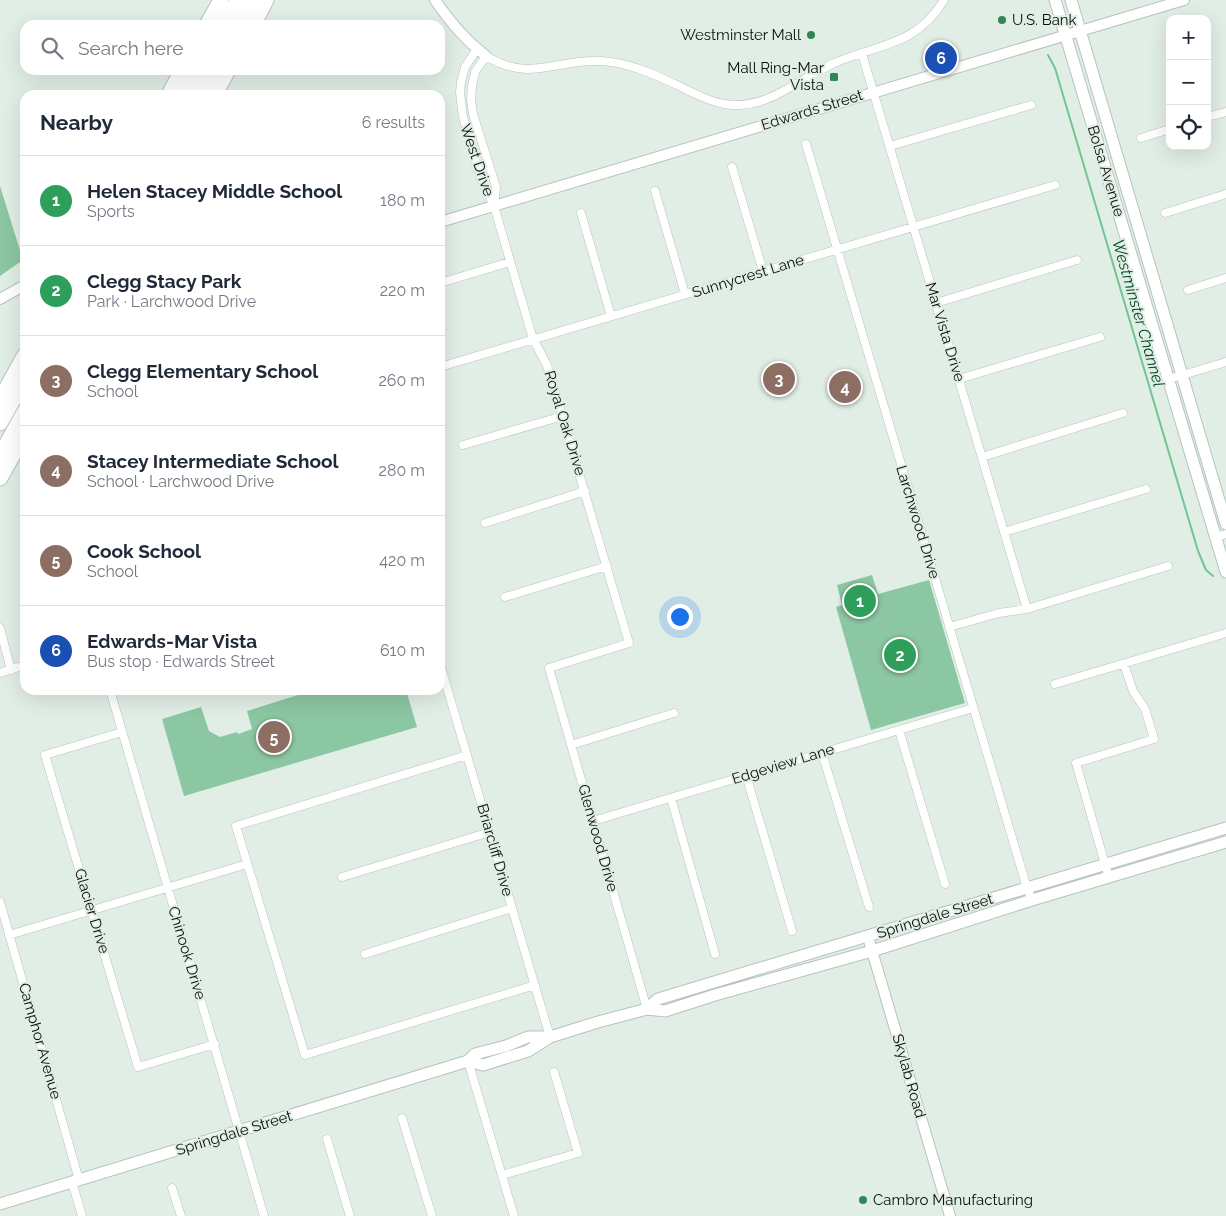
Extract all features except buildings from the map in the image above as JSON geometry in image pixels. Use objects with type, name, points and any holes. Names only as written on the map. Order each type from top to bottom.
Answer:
[{"type":"highway","points":[[210,20],[221,0]]},
{"type":"highway","points":[[227,20],[238,0]]},
{"type":"highway","points":[[243,20],[254,0]]},
{"type":"highway","points":[[256,20],[266,0]]},
{"type":"highway","points":[[172,90],[179,75]]},
{"type":"highway","points":[[188,90],[196,75]]},
{"type":"highway","points":[[204,90],[212,75]]},
{"type":"highway","points":[[217,90],[225,75]]},
{"type":"highway","points":[[0,400],[20,364]]},
{"type":"highway","points":[[0,423],[20,388]]},
{"type":"highway","points":[[0,456],[20,420]]},
{"type":"highway","points":[[0,478],[20,442]]},
{"type":"main road","name":"Bolsa Avenue","points":[[1055,0],[1169,379],[1221,535],[1226,572]]},
{"type":"main road","name":"Bolsa Avenue","points":[[1071,0],[1226,524]]},
{"type":"main road","name":"Springdale Street","points":[[647,1009],[658,999],[1226,828]]},
{"type":"main road","name":"Springdale Street","points":[[0,1204],[468,1061],[483,1065],[528,1051],[550,1037],[598,1022],[647,1009],[665,1011],[872,951],[1032,900],[1226,842]]},
{"type":"main road","points":[[681,1006],[687,996],[685,992]]},
{"type":"street","points":[[435,0],[456,29],[481,53],[506,66],[524,70],[578,62],[614,62],[646,72],[707,99],[736,105],[769,99],[830,66],[891,45],[926,24],[944,0]]},
{"type":"street","name":"Edwards Street","points":[[445,221],[1184,0]]},
{"type":"street","name":"West Drive","points":[[481,53],[465,67],[461,104],[481,179],[494,206]]},
{"type":"street","name":"West Drive","points":[[481,53],[472,86],[471,100],[473,114],[496,187],[494,206]]},
{"type":"street","name":"Mar Vista Drive","points":[[862,54],[1027,609]]},
{"type":"street","points":[[890,146],[1031,104]]},
{"type":"street","points":[[1211,117],[1226,112]]},
{"type":"street","points":[[1142,138],[1166,130]]},
{"type":"street","name":"Larchwood Drive","points":[[806,144],[973,708],[1032,900]]},
{"type":"street","points":[[732,167],[763,271]]},
{"type":"street","name":"Sunnycrest Lane","points":[[445,365],[1055,184]]},
{"type":"street","points":[[655,191],[685,294]]},
{"type":"street","points":[[1165,213],[1226,194]]},
{"type":"street","name":"Royal Oak Drive","points":[[494,206],[533,339],[547,365],[563,416],[629,643],[549,668]]},
{"type":"street","points":[[580,212],[611,316]]},
{"type":"street","points":[[936,303],[1077,260]]},
{"type":"street","points":[[445,282],[510,262]]},
{"type":"street","points":[[1188,290],[1226,278]]},
{"type":"street","points":[[0,299],[20,287]]},
{"type":"street","points":[[959,379],[1100,337]]},
{"type":"street","points":[[1169,379],[1226,362]]},
{"type":"street","points":[[982,457],[1123,413]]},
{"type":"street","points":[[463,445],[563,416]]},
{"type":"street","points":[[1004,532],[1146,489]]},
{"type":"street","points":[[484,523],[585,491]]},
{"type":"street","points":[[505,597],[607,566]]},
{"type":"street","points":[[949,627],[999,613],[1027,609],[1168,566]]},
{"type":"street","points":[[0,628],[11,670]]},
{"type":"street","points":[[1055,684],[1226,633]]},
{"type":"street","points":[[1109,878],[1076,763],[1154,739],[1147,714],[1131,686],[1124,664]]},
{"type":"street","points":[[0,673],[20,667]]},
{"type":"street","name":"Glenwood Drive","points":[[549,668],[647,1009]]},
{"type":"street","name":"Briarcliff Drive","points":[[445,681],[550,1037]]},
{"type":"street","name":"Chinook Drive","points":[[111,695],[264,1216]]},
{"type":"street","name":"Edgeview Lane","points":[[593,821],[973,708]]},
{"type":"street","points":[[571,745],[674,713]]},
{"type":"street","points":[[899,730],[945,884]]},
{"type":"street","name":"Glacier Drive","points":[[122,732],[45,755],[138,1067],[215,1044]]},
{"type":"street","points":[[822,753],[869,907]]},
{"type":"street","points":[[467,755],[236,826],[247,864],[304,1055],[535,985]]},
{"type":"street","points":[[746,776],[792,931]]},
{"type":"street","points":[[671,798],[715,954]]},
{"type":"street","points":[[342,877],[490,832]]},
{"type":"street","points":[[9,935],[247,864]]},
{"type":"street","name":"Camphor Avenue","points":[[0,902],[76,1181],[82,1216]]},
{"type":"street","points":[[365,954],[512,908]]},
{"type":"street","name":"Skylab Road","points":[[868,936],[950,1216]]},
{"type":"street","points":[[468,1061],[514,1216]]},
{"type":"street","points":[[502,1176],[578,1153],[554,1072]]},
{"type":"street","points":[[402,1118],[432,1216]]},
{"type":"street","points":[[327,1139],[350,1216]]},
{"type":"street","points":[[172,1188],[181,1216]]},
{"type":"green space","points":[[0,186],[20,250],[20,262],[0,276]]},
{"type":"green space","points":[[872,575],[878,594],[929,580],[965,703],[871,730],[836,607],[842,605],[837,585]]},
{"type":"green space","points":[[298,695],[407,695],[417,727],[184,796],[162,719],[201,707],[209,731],[220,737],[252,729],[247,711]]},
{"type":"waterway","name":"Westminster Channel","points":[[1048,55],[1055,68],[1198,551],[1206,570],[1213,576]]},
{"type":"place","name":"U.S. Bank","points":[[1002,20]]},
{"type":"place","name":"Westminster Mall","points":[[811,35]]},
{"type":"place","name":"Edwards-Mar Vista","points":[[941,58]]},
{"type":"place","name":"Mall Ring-Mar Vista","points":[[834,77]]},
{"type":"place","name":"Clegg Elementary School","points":[[779,379]]},
{"type":"place","name":"Stacey Intermediate School","points":[[845,387]]},
{"type":"place","name":"Helen Stacey Middle School","points":[[860,601]]},
{"type":"place","name":"Clegg Stacy Park","points":[[900,655]]},
{"type":"place","name":"Cook School","points":[[274,737]]},
{"type":"place","name":"Cambro Manufacturing","points":[[863,1200]]}]
